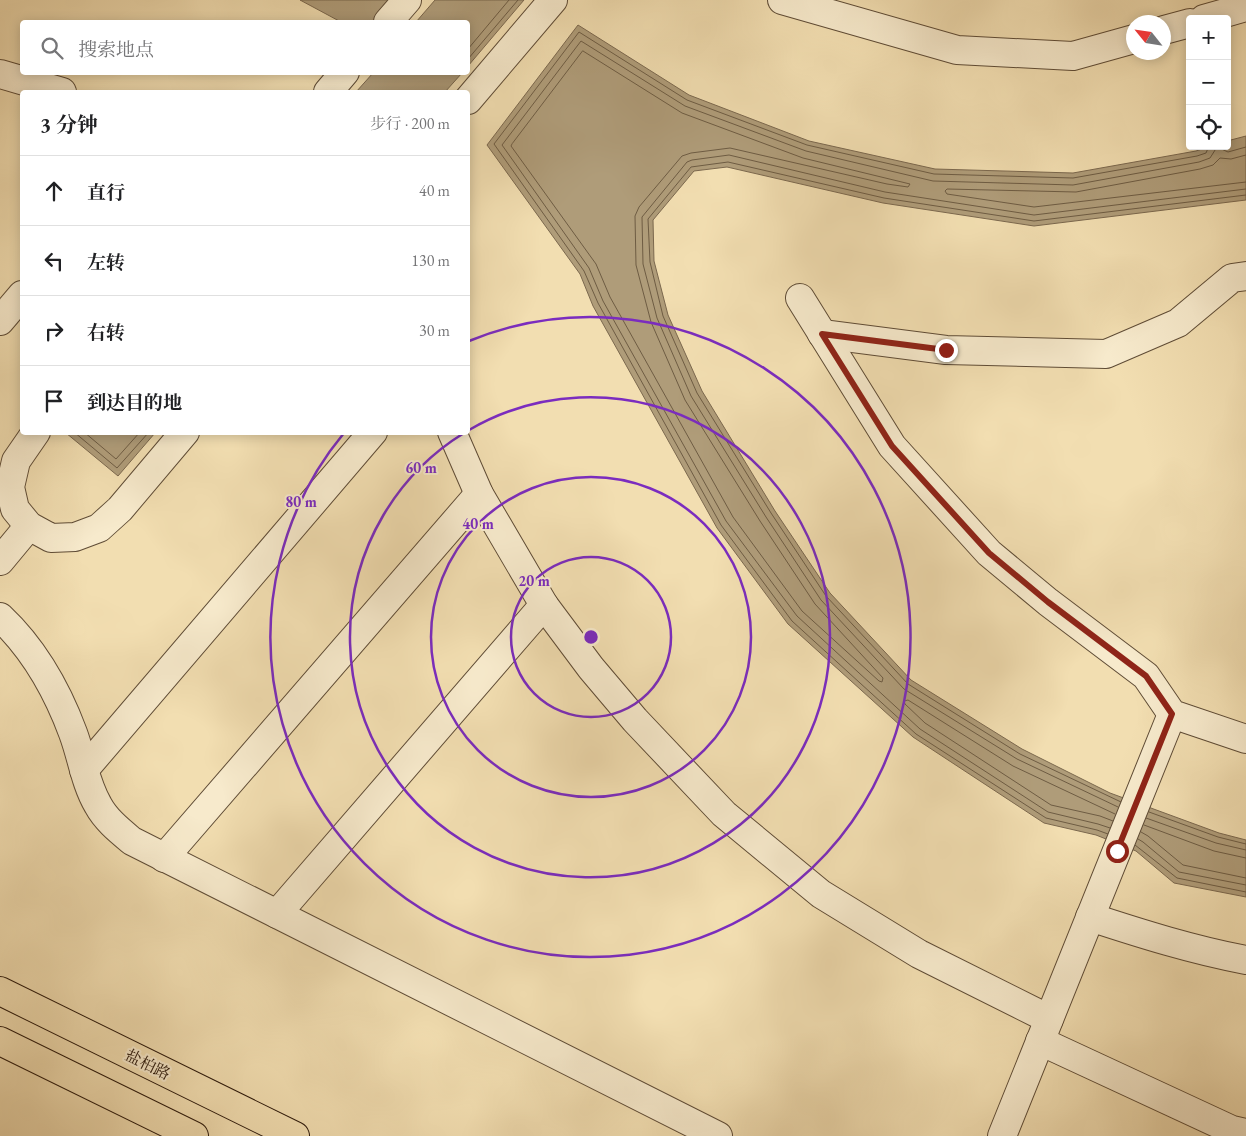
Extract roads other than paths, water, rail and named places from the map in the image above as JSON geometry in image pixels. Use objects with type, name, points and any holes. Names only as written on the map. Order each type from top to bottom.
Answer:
[{"type":"highway","name":"盐柏路","points":[[0,991],[295,1136]]},
{"type":"highway","points":[[0,1041],[194,1136]]},
{"type":"street","points":[[390,20],[408,0]]},
{"type":"street","points":[[470,98],[553,0]]},
{"type":"street","points":[[782,0],[957,50],[1073,56],[1126,41]]},
{"type":"street","points":[[1218,15],[1246,7]]},
{"type":"street","points":[[1171,28],[1186,24]]},
{"type":"street","points":[[0,74],[55,90]]},
{"type":"street","points":[[330,90],[342,75]]},
{"type":"street","points":[[822,334],[946,350],[1106,354],[1178,323],[1232,278],[1246,276]]},
{"type":"street","points":[[0,321],[20,296]]},
{"type":"street","points":[[800,298],[892,446],[989,553],[1048,602],[1146,676],[1172,714],[1246,739]]},
{"type":"street","points":[[34,435],[16,461],[10,487],[15,509],[29,526],[51,538],[75,537],[99,528],[120,509],[182,435]]},
{"type":"street","points":[[84,770],[370,435]]},
{"type":"street","points":[[453,435],[479,494],[544,605],[590,668],[635,720],[724,814],[814,888],[919,954],[1044,1030],[1232,1130],[1246,1133]]},
{"type":"street","points":[[164,858],[479,494]]},
{"type":"street","points":[[0,561],[29,526]]},
{"type":"street","points":[[277,914],[544,605]]},
{"type":"street","points":[[0,617],[13,630],[47,676],[72,732],[98,806],[114,826],[132,841],[718,1136]]},
{"type":"street","points":[[1002,1136],[1172,714]]},
{"type":"street","points":[[1090,917],[1148,936],[1246,960]]},
{"type":"water","points":[[300,0],[394,0],[380,20],[337,20]]},
{"type":"water","points":[[435,0],[524,0],[470,64],[470,20],[418,20]]},
{"type":"water","points":[[578,25],[689,95],[809,141],[935,169],[1073,173],[1199,150],[1231,150],[1231,140],[1246,136],[1246,200],[1034,226],[883,203],[727,167],[694,171],[653,220],[654,261],[668,315],[702,391],[775,511],[830,593],[911,680],[1022,749],[1110,793],[1219,833],[1246,840],[1246,897],[1174,883],[1136,851],[1096,835],[1044,823],[913,737],[788,624],[717,528],[593,306],[580,274],[487,145]]},
{"type":"water","points":[[371,75],[460,75],[447,90],[358,90]]},
{"type":"water","points":[[68,435],[153,435],[118,476]]}]
